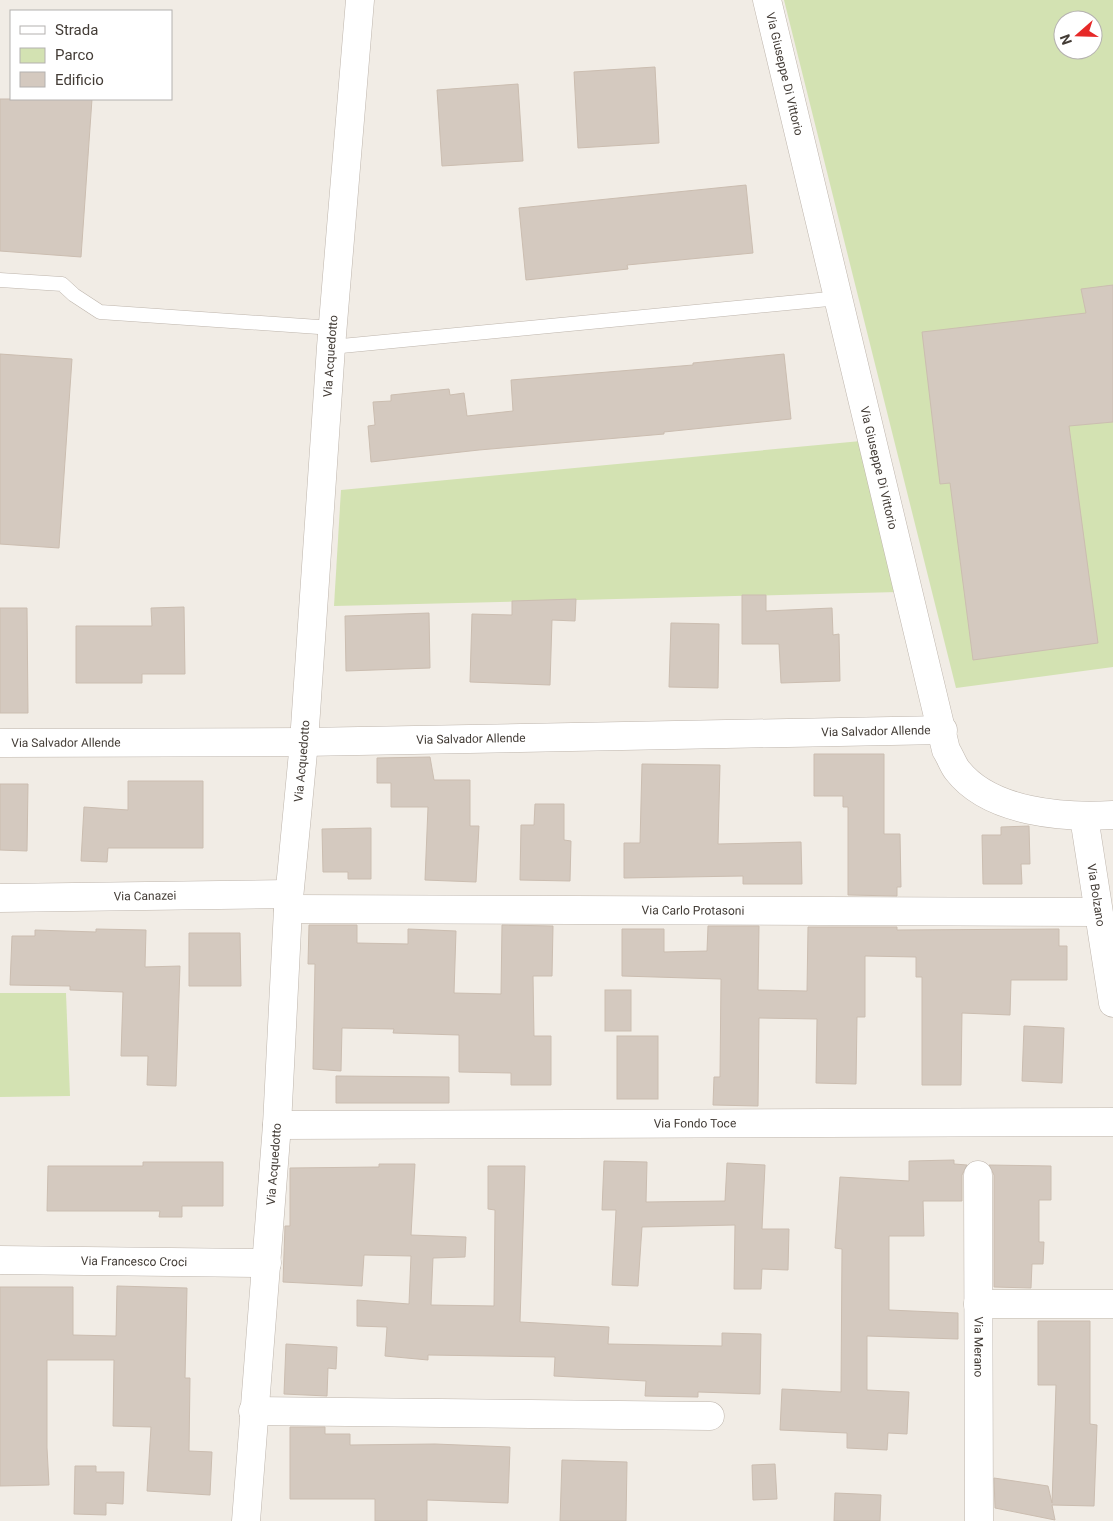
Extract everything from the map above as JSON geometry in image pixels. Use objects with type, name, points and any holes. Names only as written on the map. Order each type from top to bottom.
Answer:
[{"type":"street","name":"Via Acquedotto","points":[[246,1521],[253,1411],[267,1263],[277,1125],[289,902],[304,742],[332,338],[360,0]]},
{"type":"street","name":"Via Giuseppe Di Vittorio","points":[[767,0],[943,730],[946,750],[957,771],[984,792],[1010,805],[1084,817],[1113,815]]},
{"type":"street","name":"Via Salvador Allende","points":[[0,743],[304,742],[943,730]]},
{"type":"street","name":"Via Bolzano","points":[[1084,817],[1113,1003]]},
{"type":"street","name":"Via Canazei","points":[[0,898],[289,902]]},
{"type":"street","name":"Via Carlo Protasoni","points":[[289,902],[1098,912]]},
{"type":"street","name":"Via Fondo Toce","points":[[277,1125],[1113,1122]]},
{"type":"street","name":"Via Merano","points":[[978,1175],[979,1521]]},
{"type":"street","name":"Via Francesco Croci","points":[[0,1260],[267,1263]]},
{"type":"street","points":[[978,1304],[1113,1304]]},
{"type":"street","points":[[253,1411],[710,1416]]},
{"type":"lane","points":[[0,280],[62,284],[74,295],[100,312],[332,338],[839,298]]},
{"type":"green space","points":[[784,0],[1113,0],[1113,667],[956,688]]},
{"type":"green space","points":[[861,441],[898,592],[334,606],[341,490]]},
{"type":"green space","points":[[0,993],[66,993],[70,1096],[0,1097]]},
{"type":"building","points":[[655,67],[659,143],[578,148],[574,72]]},
{"type":"building","points":[[518,84],[523,161],[442,166],[437,90]]},
{"type":"building","points":[[0,99],[92,100],[81,257],[0,251]]},
{"type":"building","points":[[746,185],[753,253],[627,265],[628,269],[526,280],[519,208]]},
{"type":"building","points":[[1113,285],[1113,422],[1069,426],[1098,643],[973,660],[950,483],[940,484],[922,332],[1086,313],[1081,289]]},
{"type":"building","points":[[0,354],[72,359],[59,548],[0,544]]},
{"type":"building","points":[[784,354],[791,419],[664,432],[664,434],[479,450],[371,462],[368,426],[375,425],[373,402],[391,401],[391,395],[449,389],[450,395],[464,393],[467,416],[513,411],[511,380],[693,365],[693,363]]},
{"type":"building","points":[[742,595],[766,595],[766,611],[832,608],[833,635],[839,634],[840,681],[781,683],[779,644],[742,644]]},
{"type":"building","points":[[576,599],[575,621],[552,620],[550,685],[470,682],[472,614],[512,615],[512,601]]},
{"type":"building","points":[[184,607],[185,674],[142,674],[142,683],[76,683],[76,626],[152,626],[151,608]]},
{"type":"building","points":[[0,608],[27,608],[28,713],[0,713]]},
{"type":"building","points":[[429,613],[430,668],[346,671],[345,616]]},
{"type":"building","points":[[671,623],[719,624],[718,688],[669,687]]},
{"type":"building","points":[[814,754],[884,754],[884,834],[900,834],[901,887],[897,887],[897,896],[848,895],[848,807],[843,807],[843,796],[814,796]]},
{"type":"building","points":[[430,757],[434,780],[470,780],[470,826],[479,826],[476,882],[425,880],[428,807],[391,807],[391,783],[377,783],[377,758]]},
{"type":"building","points":[[642,764],[720,765],[718,844],[801,842],[802,884],[743,884],[743,876],[624,878],[624,843],[640,843]]},
{"type":"building","points":[[128,781],[203,781],[203,848],[108,848],[107,862],[81,861],[84,807],[128,810]]},
{"type":"building","points":[[0,784],[28,784],[27,851],[0,850]]},
{"type":"building","points":[[535,804],[564,804],[564,840],[571,841],[570,881],[520,880],[521,825],[534,825]]},
{"type":"building","points":[[1029,826],[1030,864],[1021,864],[1022,884],[983,884],[982,835],[1001,835],[1001,827]]},
{"type":"building","points":[[371,828],[371,879],[348,879],[348,872],[323,872],[322,829]]},
{"type":"building","points":[[309,925],[357,925],[357,943],[408,944],[408,929],[456,931],[454,993],[501,994],[502,925],[553,926],[552,976],[533,976],[534,1036],[551,1036],[551,1085],[511,1085],[511,1073],[459,1072],[459,1035],[393,1033],[394,1029],[342,1028],[341,1071],[313,1069],[315,964],[308,964]]},
{"type":"building","points":[[708,926],[759,926],[758,990],[807,991],[808,927],[897,927],[897,930],[1059,929],[1059,946],[1067,946],[1067,980],[1011,980],[1010,1015],[962,1013],[961,1085],[922,1085],[922,977],[916,977],[916,957],[865,956],[865,1017],[857,1017],[856,1084],[816,1083],[817,1019],[759,1018],[758,1106],[713,1105],[714,1077],[720,1077],[721,979],[622,976],[622,929],[664,929],[664,952],[707,951]]},
{"type":"building","points":[[96,929],[146,930],[145,967],[180,966],[176,1086],[147,1085],[148,1056],[121,1056],[123,992],[70,990],[70,986],[10,985],[12,936],[35,936],[35,930],[96,932]]},
{"type":"building","points":[[189,933],[240,933],[241,986],[189,986]]},
{"type":"building","points":[[605,990],[631,990],[631,1031],[605,1031]]},
{"type":"building","points":[[1024,1026],[1064,1028],[1062,1083],[1022,1081]]},
{"type":"building","points":[[617,1036],[658,1036],[658,1099],[617,1099]]},
{"type":"building","points":[[336,1076],[449,1077],[449,1103],[336,1103]]},
{"type":"building","points":[[954,1160],[954,1164],[967,1165],[962,1175],[962,1201],[923,1201],[924,1236],[889,1236],[889,1310],[958,1313],[958,1339],[867,1336],[867,1390],[909,1392],[907,1434],[888,1433],[887,1450],[847,1448],[847,1433],[780,1430],[782,1389],[841,1392],[842,1249],[835,1248],[840,1177],[909,1181],[909,1161]]},
{"type":"building","points":[[604,1161],[647,1162],[646,1202],[725,1201],[727,1163],[765,1165],[762,1229],[789,1229],[788,1270],[762,1269],[761,1289],[734,1289],[735,1225],[642,1227],[638,1286],[612,1285],[616,1210],[602,1210]]},
{"type":"building","points":[[143,1162],[223,1162],[223,1206],[182,1206],[182,1217],[159,1217],[160,1211],[47,1211],[48,1166],[143,1166]]},
{"type":"building","points":[[379,1164],[415,1164],[411,1235],[466,1237],[465,1257],[433,1258],[431,1305],[494,1306],[495,1210],[488,1209],[488,1166],[525,1166],[520,1322],[609,1327],[608,1344],[722,1346],[722,1333],[761,1334],[760,1394],[698,1392],[698,1397],[645,1396],[646,1381],[554,1376],[555,1357],[428,1355],[428,1360],[385,1356],[387,1327],[357,1326],[357,1300],[409,1304],[411,1256],[364,1255],[362,1286],[283,1282],[285,1226],[290,1226],[290,1168],[379,1167]]},
{"type":"building","points":[[989,1165],[1051,1166],[1051,1200],[1039,1200],[1039,1242],[1044,1242],[1043,1264],[1032,1264],[1031,1288],[994,1287],[994,1175]]},
{"type":"building","points":[[117,1286],[187,1288],[185,1378],[190,1378],[189,1451],[212,1452],[210,1495],[147,1491],[151,1427],[113,1426],[114,1360],[47,1360],[49,1485],[0,1486],[0,1287],[73,1287],[73,1335],[116,1336]]},
{"type":"building","points":[[1038,1321],[1090,1321],[1090,1424],[1097,1425],[1094,1506],[1052,1505],[1055,1520],[995,1508],[994,1478],[1048,1486],[1052,1503],[1056,1385],[1038,1385]]},
{"type":"building","points":[[286,1344],[337,1347],[336,1369],[328,1368],[327,1396],[284,1394]]},
{"type":"building","points":[[290,1427],[325,1427],[325,1434],[350,1434],[350,1445],[435,1444],[510,1447],[508,1503],[427,1500],[427,1521],[375,1521],[375,1499],[290,1499]]},
{"type":"building","points":[[562,1460],[627,1462],[626,1521],[560,1521]]},
{"type":"building","points":[[775,1464],[777,1499],[753,1500],[752,1465]]},
{"type":"building","points":[[75,1466],[96,1466],[96,1472],[124,1472],[123,1504],[106,1503],[106,1515],[74,1514]]},
{"type":"building","points":[[835,1493],[881,1495],[880,1521],[834,1521]]}]
